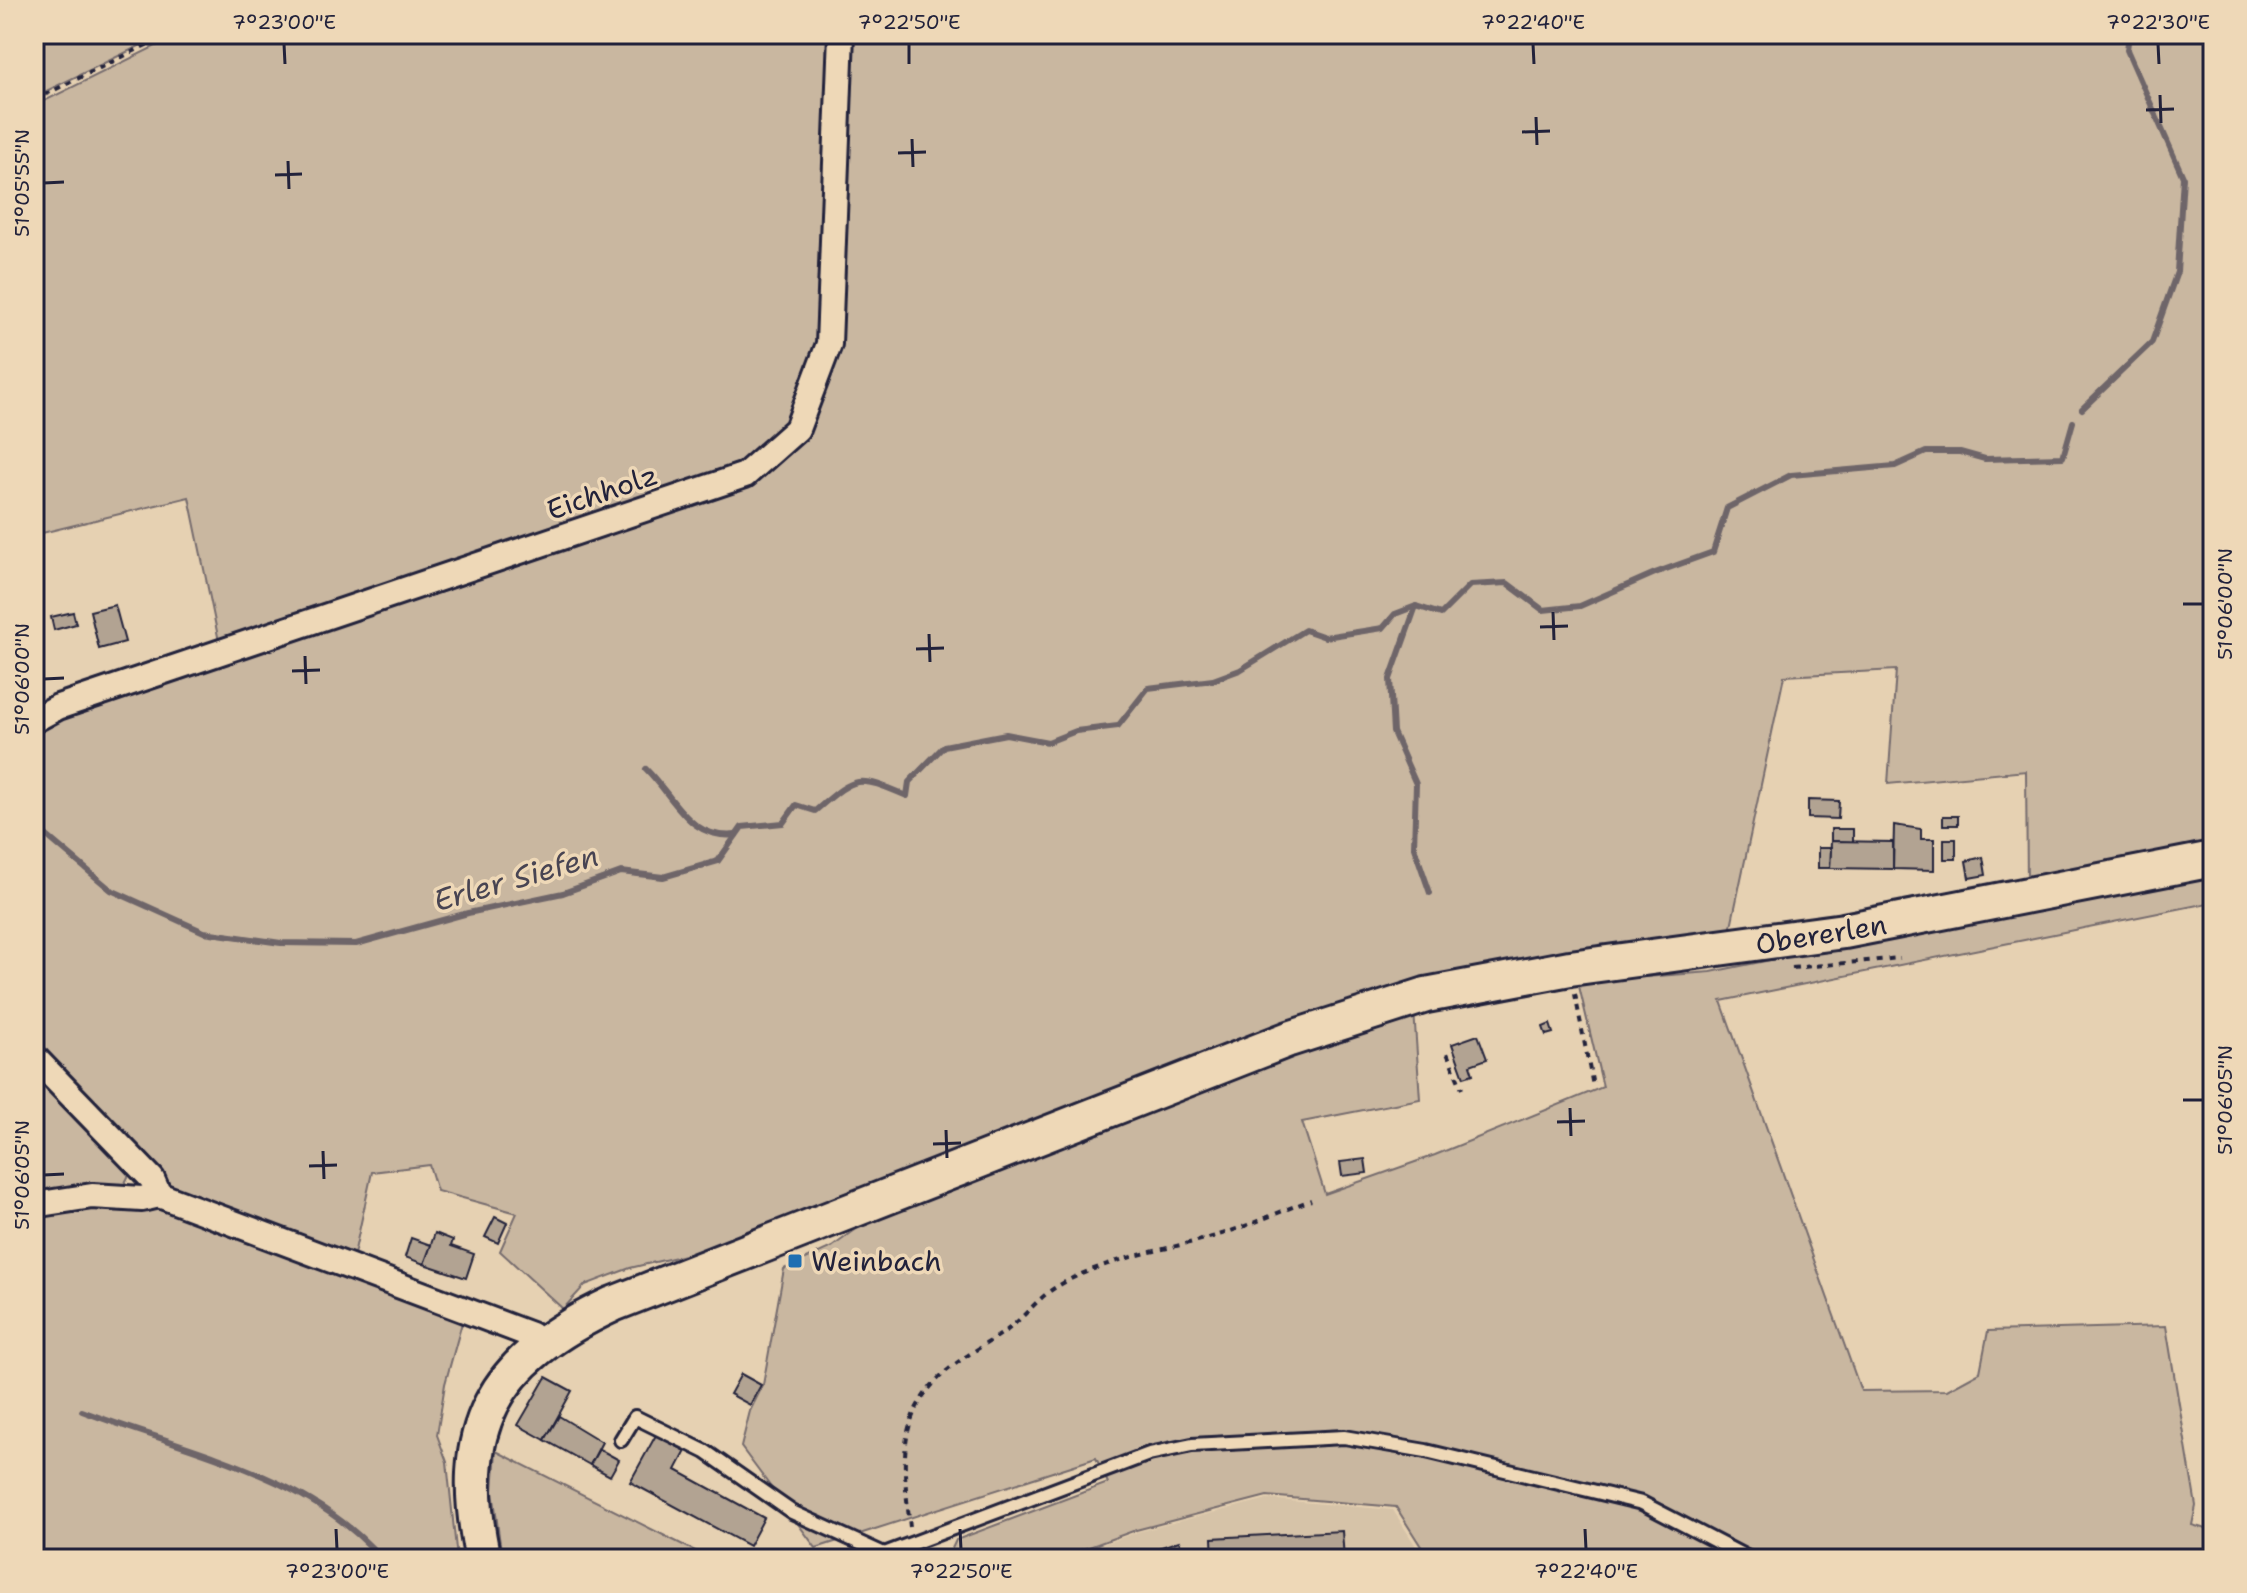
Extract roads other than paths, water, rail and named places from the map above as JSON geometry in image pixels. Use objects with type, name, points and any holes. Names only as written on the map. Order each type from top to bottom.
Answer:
[{"type":"main road","name":"Obererlen","points":[[540,1346],[558,1332],[613,1304],[1289,1039],[1426,995],[1570,968],[1844,931],[2213,859]]},
{"type":"main road","points":[[483,1559],[472,1493],[475,1450],[499,1390],[540,1346]]},
{"type":"street","name":"Eichholz","points":[[34,720],[58,707],[745,475],[797,429],[829,344],[841,34]]},
{"type":"street","points":[[34,1057],[152,1179],[159,1195]]},
{"type":"street","points":[[34,1205],[92,1196],[142,1199],[159,1195],[531,1335],[540,1346]]},
{"type":"lane","points":[[621,1440],[635,1417],[706,1452],[792,1512],[884,1554]]},
{"type":"lane","points":[[871,1559],[1149,1454],[1192,1445],[1344,1437],[1426,1451],[1642,1503],[1750,1559]]},
{"type":"waterway","name":"Erler Siefen","points":[[2082,409],[2152,342],[2177,272],[2183,177],[2127,50],[2129,34]]},
{"type":"waterway","name":"Erler Siefen","points":[[34,825],[111,890],[204,932],[281,943],[356,944],[468,913],[563,893],[621,872],[663,877],[718,861],[742,827],[783,823],[796,805],[815,811],[857,782],[877,784],[907,796],[909,782],[944,746],[1006,734],[1048,742],[1076,731],[1118,726],[1148,688],[1213,680],[1240,670],[1305,630],[1325,637],[1383,628],[1395,614],[1416,606],[1441,614],[1470,585],[1507,583],[1543,610],[1580,606],[1713,552],[1727,508],[1791,475],[1895,466],[1926,452],[1960,452],[1985,459],[2063,457],[2073,422]]},
{"type":"waterway","points":[[1416,606],[1390,679],[1393,732],[1416,784],[1414,847],[1430,893]]},
{"type":"waterway","points":[[646,769],[695,824],[720,835],[736,835]]},
{"type":"waterway","points":[[82,1411],[202,1452],[281,1485],[318,1505],[352,1530],[382,1559]]},
{"type":"place","name":"Weinbach","points":[[795,1261]]}]
